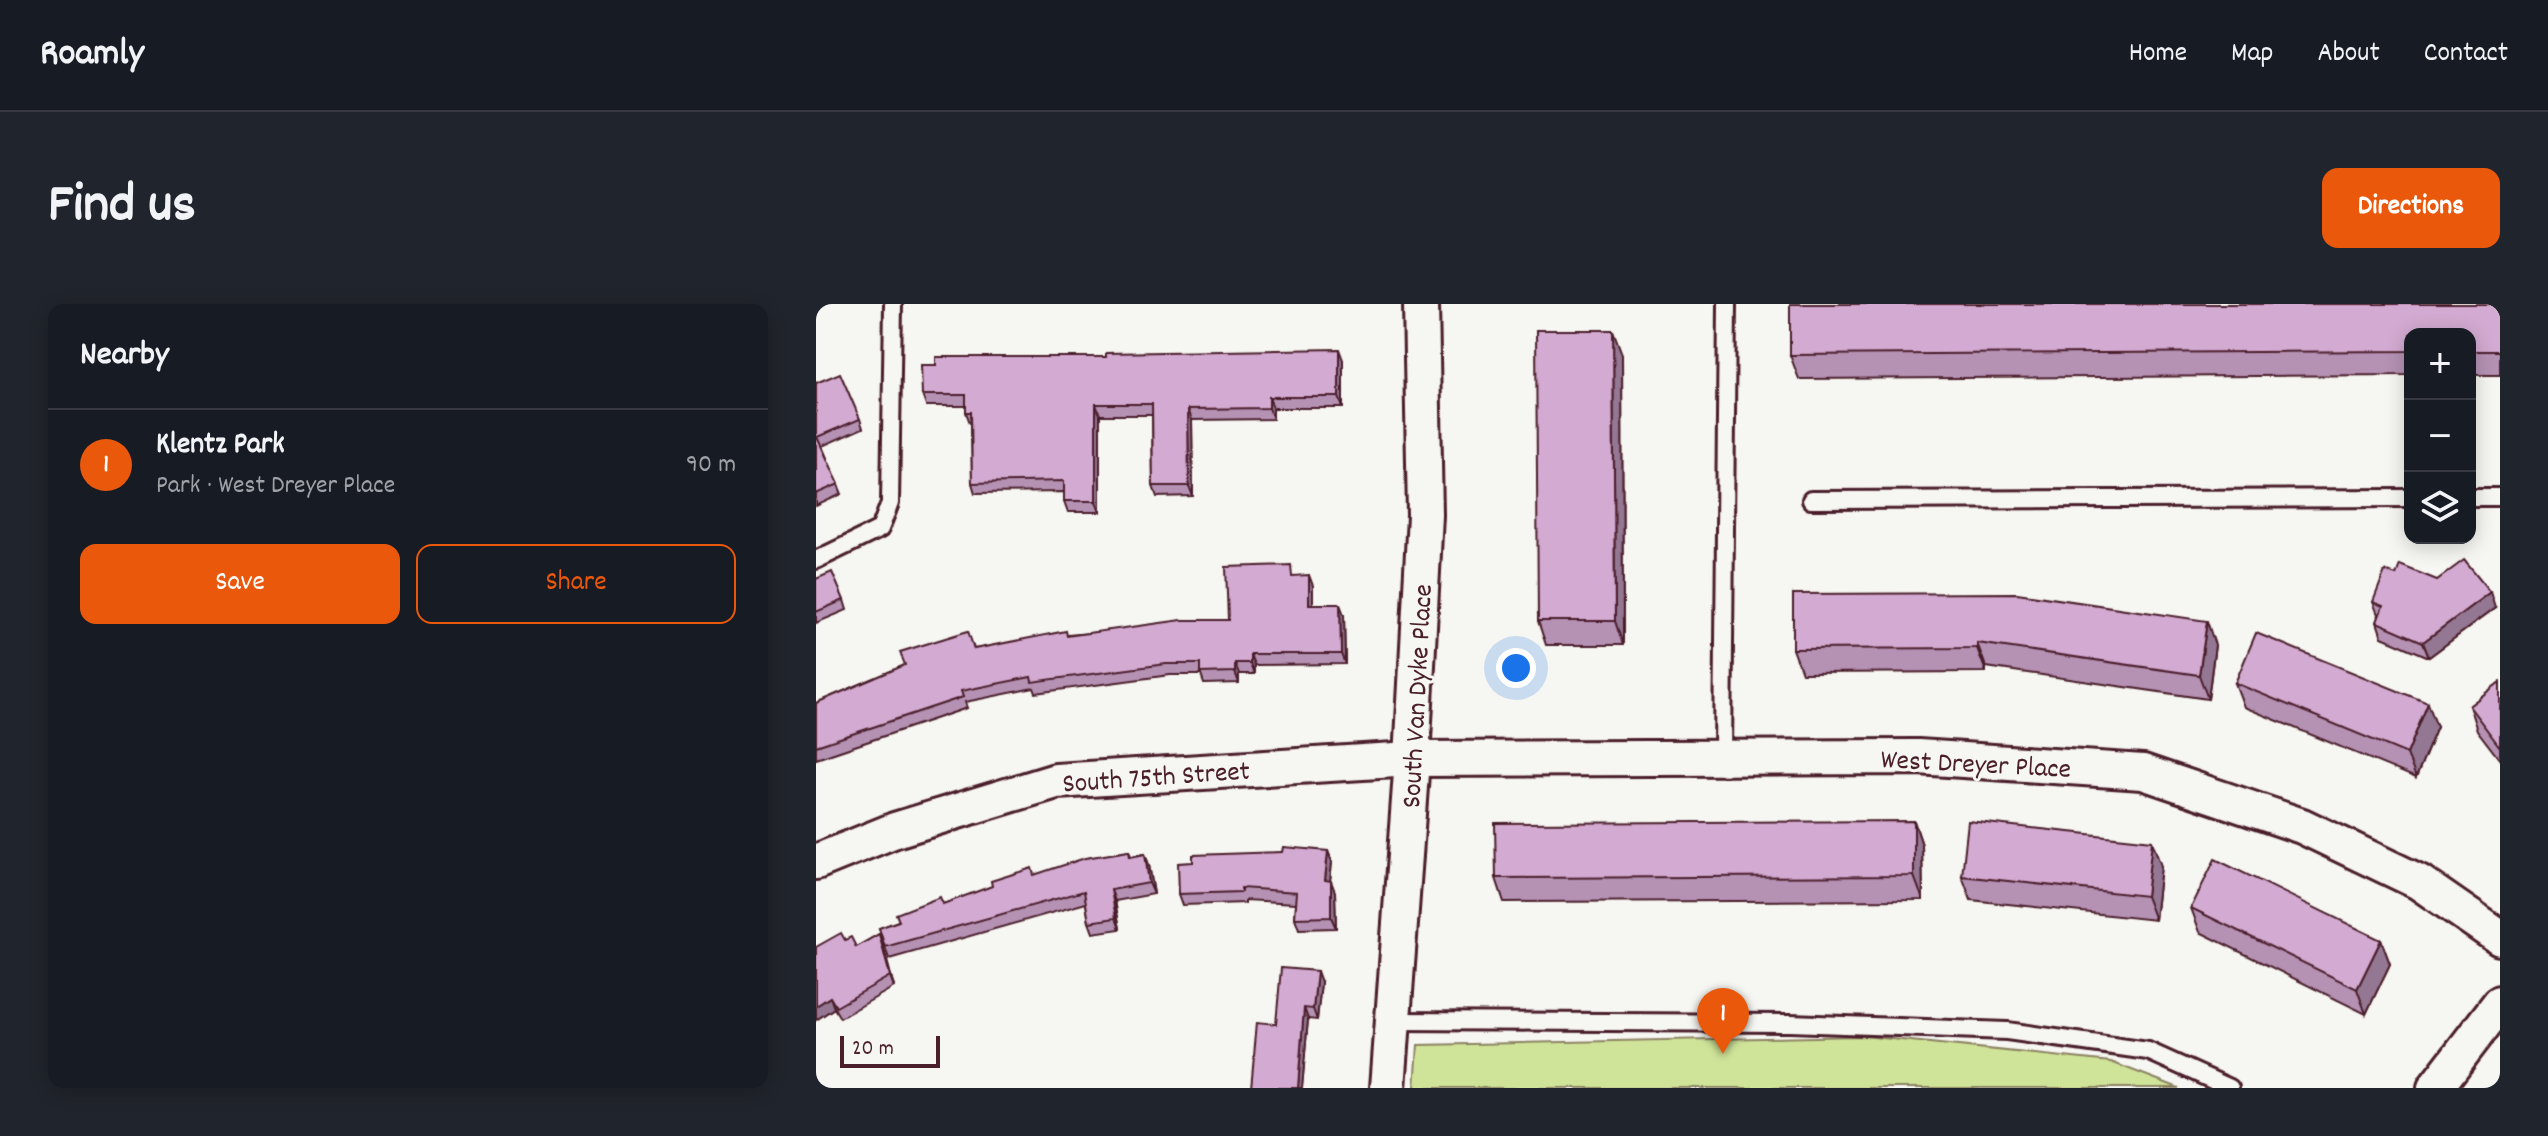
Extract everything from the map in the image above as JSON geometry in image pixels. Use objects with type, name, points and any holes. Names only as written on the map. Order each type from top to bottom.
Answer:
[{"type":"street","name":"South Van Dyke Place","points":[[1388,1088],[1412,759],[1425,515],[1421,304]]},
{"type":"street","name":"West Dreyer Place","points":[[1412,759],[1918,757],[2143,772],[2302,826],[2419,882],[2500,938]]},
{"type":"street","name":"South 75th Street","points":[[816,862],[895,830],[1056,781],[1412,759]]},
{"type":"street","points":[[2435,1088],[2500,1003]]},
{"type":"lane","points":[[816,560],[880,529],[890,503],[893,304]]},
{"type":"lane","points":[[1723,756],[1727,304]]},
{"type":"lane","points":[[2476,497],[2500,497]]},
{"type":"lane","points":[[1811,500],[2404,498]]},
{"type":"lane","points":[[1393,1021],[1790,1023],[2007,1031],[2148,1051],[2230,1088]]},
{"type":"green space","points":[[1863,1036],[2111,1062],[2179,1088],[1415,1088],[1418,1045]]},
{"type":"building","points":[[1790,304],[2500,304],[2500,351],[2476,351],[2476,328],[2404,328],[2404,351],[1790,355]]},
{"type":"building","points":[[1536,330],[1613,330],[1615,621],[1538,621]]},
{"type":"building","points":[[1339,349],[1339,397],[1269,397],[1269,408],[1188,409],[1189,486],[1153,486],[1152,404],[1096,404],[1096,501],[1064,501],[1064,481],[972,483],[971,412],[966,412],[966,395],[922,395],[921,365],[936,365],[936,357],[1106,357],[1106,353]]},
{"type":"building","points":[[840,373],[860,419],[817,437],[839,484],[816,494],[816,383]]},
{"type":"building","points":[[2464,560],[2490,592],[2423,642],[2377,622],[2383,606],[2373,602],[2385,571],[2396,575],[2400,565],[2437,580]]},
{"type":"building","points":[[1291,565],[1292,576],[1309,575],[1309,604],[1340,604],[1341,654],[1250,654],[1250,663],[1235,663],[1235,672],[1200,673],[1200,664],[1166,664],[1032,682],[1031,677],[961,691],[963,697],[816,746],[816,703],[905,665],[900,652],[968,631],[974,649],[1066,631],[1067,636],[1182,620],[1228,620],[1226,567]]},
{"type":"building","points":[[832,572],[844,600],[816,612],[816,579]]},
{"type":"building","points":[[2017,593],[2207,621],[2199,675],[1977,643],[1977,648],[1793,649],[1793,594]]},
{"type":"building","points":[[2256,633],[2428,703],[2407,754],[2235,683]]},
{"type":"building","points":[[2500,682],[2500,747],[2469,706]]},
{"type":"building","points":[[1914,821],[1914,876],[1496,878],[1495,823]]},
{"type":"building","points":[[1968,821],[2152,841],[2146,896],[1962,876]]},
{"type":"building","points":[[1284,847],[1328,851],[1325,880],[1331,881],[1331,917],[1295,918],[1297,892],[1241,888],[1241,892],[1179,894],[1178,863],[1193,862],[1193,855],[1283,852]]},
{"type":"building","points":[[1129,851],[1130,857],[1145,854],[1149,883],[1111,890],[1116,918],[1089,922],[1084,891],[885,947],[879,928],[899,921],[896,914],[940,897],[943,904],[992,886],[991,881],[1032,868],[1034,875],[1085,858]]},
{"type":"building","points":[[2215,859],[2381,940],[2357,989],[2191,908]]},
{"type":"building","points":[[841,933],[845,940],[851,937],[856,947],[879,934],[890,976],[836,1007],[830,997],[816,1006],[816,947]]},
{"type":"building","points":[[1281,968],[1317,971],[1313,1009],[1304,1008],[1298,1088],[1251,1088],[1257,1022],[1276,1024]]},
{"type":"place","name":"Klentz Park","points":[[1723,1054]]}]
